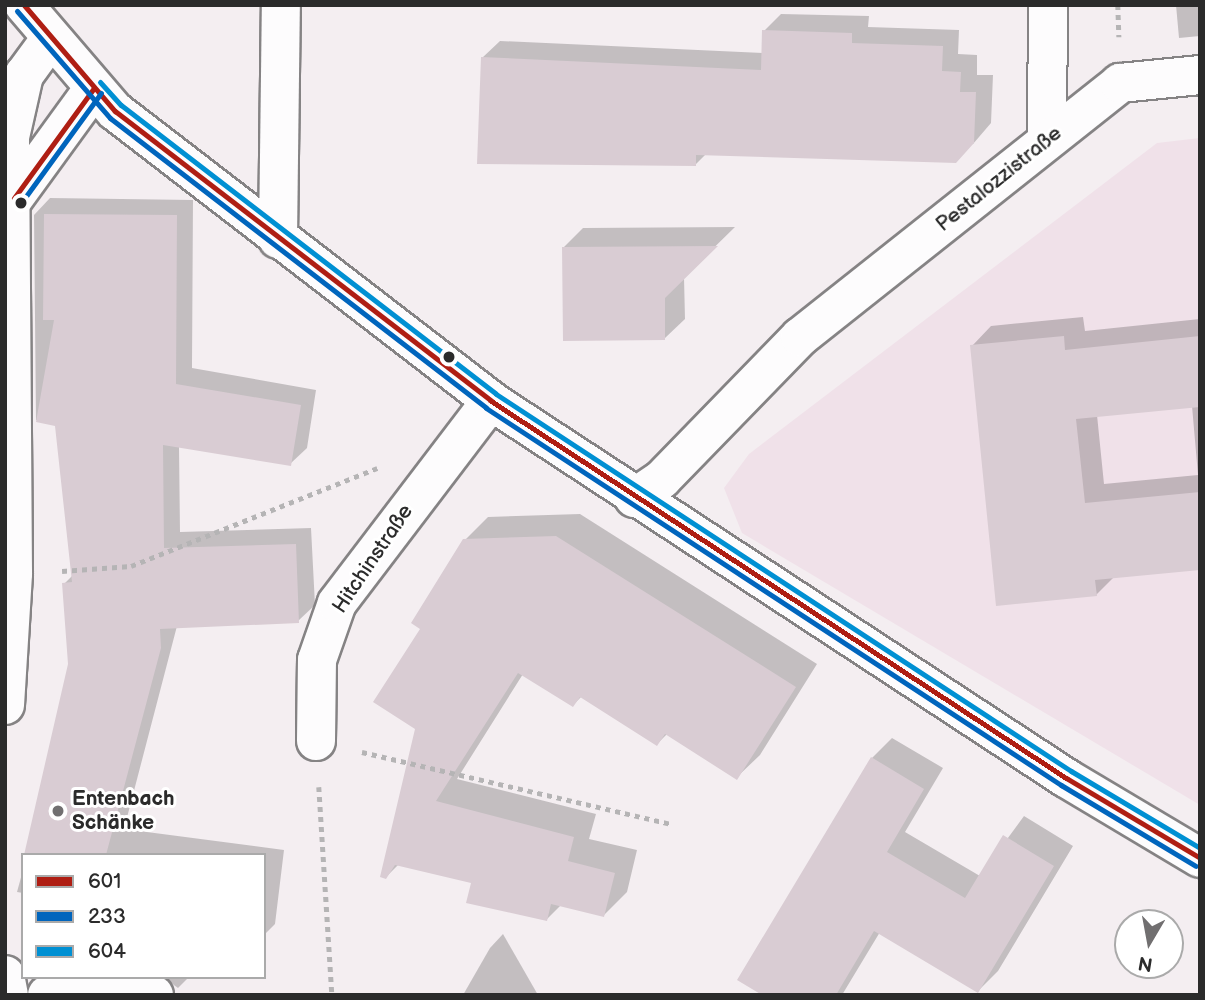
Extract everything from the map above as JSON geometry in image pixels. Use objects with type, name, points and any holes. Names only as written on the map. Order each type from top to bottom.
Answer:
[{"type":"street","points":[[24,5],[94,88],[278,239],[492,401],[634,498],[1200,858]]},
{"type":"street","points":[[278,239],[281,5]]},
{"type":"street","points":[[1047,139],[1048,5]]},
{"type":"street","points":[[5,705],[13,573],[14,198],[8,134],[24,75],[51,38]]},
{"type":"street","name":"Pestalozzistraße","points":[[634,498],[662,479],[800,337],[1120,83],[1200,75]]},
{"type":"street","points":[[14,198],[94,88]]},
{"type":"street","name":"Hitchinstraße","points":[[316,741],[317,660],[337,603],[492,401]]},
{"type":"street","points":[[5,975],[9,995]]},
{"type":"street","points":[[47,995],[154,995]]},
{"type":"path","points":[[13,573],[131,566],[386,464]]},
{"type":"path","points":[[332,995],[316,741],[671,824]]},
{"type":"shaded area","points":[[1200,138],[1200,805],[742,533],[724,488],[749,454],[1157,143]]},
{"type":"building","points":[[762,30],[852,33],[852,43],[943,46],[942,71],[961,72],[960,92],[976,92],[974,143],[956,163],[696,155],[696,166],[477,164],[481,57],[761,70]]},
{"type":"building","points":[[44,214],[177,215],[176,384],[301,405],[291,466],[163,445],[164,548],[296,544],[299,623],[160,629],[161,648],[107,853],[24,853],[68,664],[62,583],[72,582],[55,426],[36,422],[54,320],[43,320]]},
{"type":"building","points":[[718,246],[665,298],[665,340],[563,341],[562,247]]},
{"type":"building","points":[[1064,336],[1065,350],[1200,336],[1200,407],[1076,419],[1085,503],[1200,492],[1200,570],[1095,580],[1097,596],[996,606],[970,345]]},
{"type":"building","points":[[556,536],[796,687],[737,780],[665,734],[657,746],[580,697],[573,707],[518,673],[436,801],[574,837],[568,861],[615,873],[604,917],[551,904],[547,921],[466,903],[471,883],[395,865],[386,879],[380,877],[415,729],[373,702],[420,629],[411,623],[463,539]]},
{"type":"building","points":[[871,757],[924,789],[887,852],[965,898],[1003,835],[1054,866],[978,993],[874,931],[836,995],[762,995],[737,980]]},
{"type":"transit line","name":"601","points":[[24,5],[115,111],[491,401],[1066,778],[1200,858]]},
{"type":"transit line","name":"233","points":[[17,11],[110,118],[486,408],[1061,785],[1196,866]]},
{"type":"transit line","name":"604","points":[[100,82],[121,105],[496,394],[1071,771],[1200,848]]},
{"type":"transit line","name":"601","points":[[14,198],[94,88]]},
{"type":"transit line","name":"233","points":[[21,203],[101,93]]},
{"type":"place","name":"Entenbach Schänke","points":[[58,811]]}]
